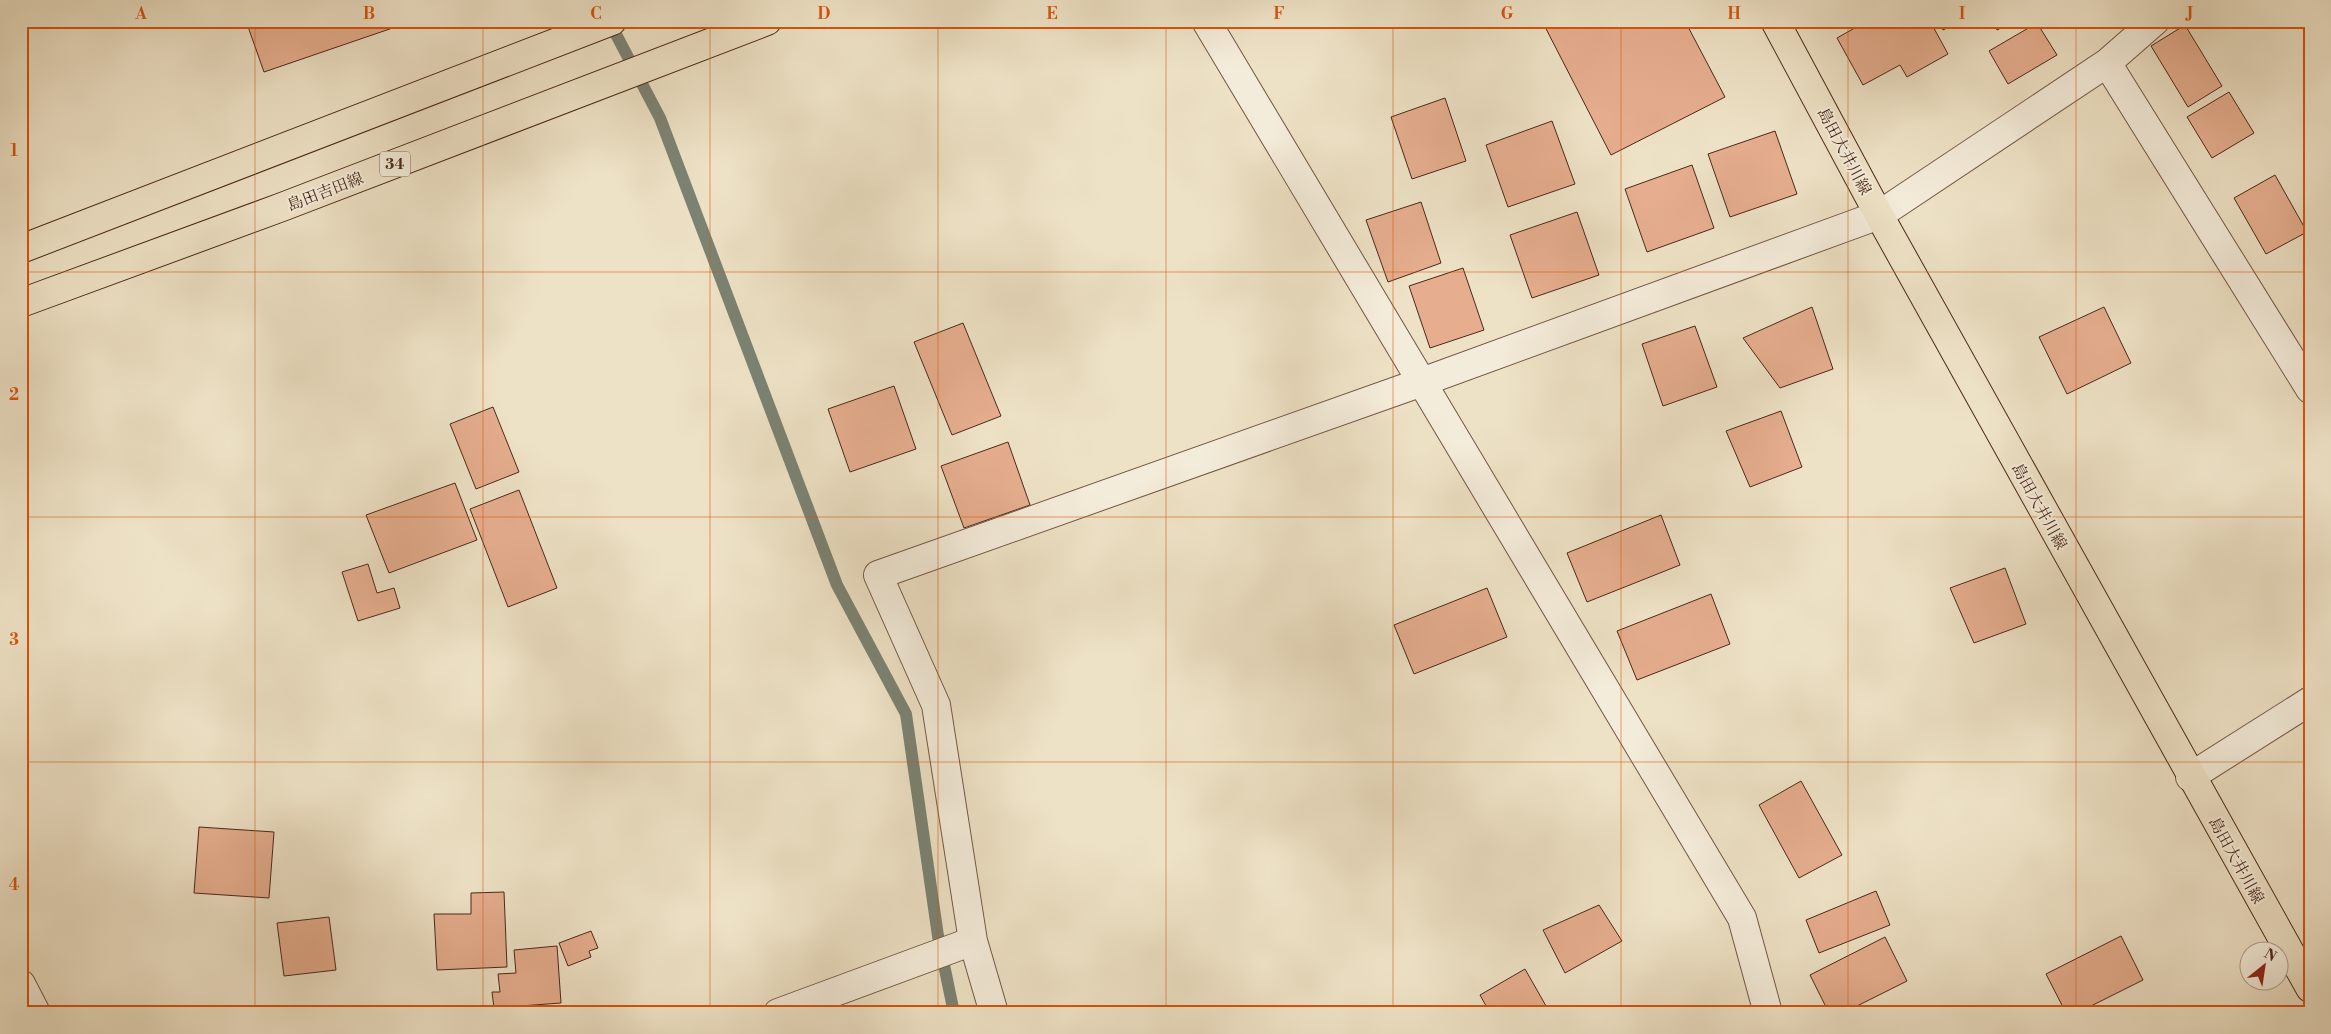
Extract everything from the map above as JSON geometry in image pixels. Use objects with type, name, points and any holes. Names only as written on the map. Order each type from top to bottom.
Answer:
[{"type":"main road","points":[[21,249],[612,21]]},
{"type":"main road","name":"島田吉田線","points":[[21,303],[292,204],[767,21]]},
{"type":"main road","name":"島田大井川線","points":[[1775,21],[1879,215],[2190,776],[2310,988]]},
{"type":"street","points":[[1206,21],[1742,918],[1768,1013]]},
{"type":"street","points":[[994,1013],[973,941],[936,704],[878,575],[1422,382],[1879,215],[2107,63],[2156,21]]},
{"type":"street","points":[[2107,63],[2310,389]]},
{"type":"street","points":[[2190,776],[2310,701]]},
{"type":"street","points":[[778,1013],[973,941]]},
{"type":"street","points":[[21,984],[36,1013]]},
{"type":"building","points":[[246,21],[413,21],[264,72]]},
{"type":"building","points":[[1542,21],[1685,21],[1725,97],[1611,155]]},
{"type":"building","points":[[1867,21],[1930,21],[1948,54],[1907,77],[1900,65],[1863,85],[1837,38]]},
{"type":"building","points":[[1938,21],[1960,21],[1943,30]]},
{"type":"building","points":[[1993,21],[2015,21],[1997,30]]},
{"type":"building","points":[[2037,23],[2057,55],[2008,84],[1989,51]]},
{"type":"building","points":[[2185,25],[2222,86],[2188,107],[2151,46]]},
{"type":"building","points":[[2229,92],[2254,133],[2212,158],[2187,117]]},
{"type":"building","points":[[1445,98],[1466,161],[1412,179],[1391,117]]},
{"type":"building","points":[[1552,121],[1575,184],[1508,207],[1486,145]]},
{"type":"building","points":[[1775,131],[1797,194],[1730,217],[1708,154]]},
{"type":"building","points":[[1692,165],[1714,228],[1647,252],[1625,189]]},
{"type":"building","points":[[2275,175],[2307,232],[2266,254],[2234,198]]},
{"type":"building","points":[[1421,202],[1441,263],[1388,282],[1366,220]]},
{"type":"building","points":[[1577,212],[1599,275],[1532,298],[1510,235]]},
{"type":"building","points":[[1463,268],[1484,330],[1430,348],[1409,286]]},
{"type":"building","points":[[1812,307],[1833,369],[1780,388],[1743,338]]},
{"type":"building","points":[[2104,307],[2131,363],[2067,394],[2039,337]]},
{"type":"building","points":[[963,323],[1001,416],[952,435],[914,342]]},
{"type":"building","points":[[1695,326],[1717,387],[1663,406],[1642,344]]},
{"type":"building","points":[[894,386],[916,449],[850,472],[828,409]]},
{"type":"building","points":[[493,407],[519,472],[476,489],[450,424]]},
{"type":"building","points":[[1781,411],[1802,467],[1750,487],[1726,431]]},
{"type":"building","points":[[1008,442],[1030,505],[964,528],[941,466]]},
{"type":"building","points":[[455,483],[477,540],[389,573],[366,515]]},
{"type":"building","points":[[519,490],[557,588],[508,607],[470,509]]},
{"type":"building","points":[[1661,515],[1680,565],[1587,602],[1567,553]]},
{"type":"building","points":[[368,564],[377,593],[394,588],[400,608],[358,621],[342,572]]},
{"type":"building","points":[[2005,568],[2026,624],[1974,643],[1950,588]]},
{"type":"building","points":[[1487,588],[1507,637],[1414,674],[1394,625]]},
{"type":"building","points":[[1711,594],[1730,644],[1637,680],[1617,631]]},
{"type":"building","points":[[1801,781],[1842,855],[1799,878],[1759,805]]},
{"type":"building","points":[[199,827],[274,832],[269,898],[194,893]]},
{"type":"building","points":[[1876,891],[1890,925],[1819,953],[1806,920]]},
{"type":"building","points":[[504,892],[507,967],[437,970],[434,914],[471,914],[471,893]]},
{"type":"building","points":[[1599,905],[1622,941],[1565,973],[1543,930]]},
{"type":"building","points":[[329,917],[336,970],[284,976],[277,923]]},
{"type":"building","points":[[591,931],[598,948],[589,951],[591,957],[568,966],[559,943]]},
{"type":"building","points":[[2121,936],[2143,980],[2077,1013],[2066,1013],[2046,974]]},
{"type":"building","points":[[1885,937],[1907,981],[1843,1013],[1829,1013],[1810,975]]},
{"type":"building","points":[[557,946],[561,1003],[494,1008],[492,992],[500,992],[498,974],[516,973],[514,950]]},
{"type":"building","points":[[1525,969],[1550,1013],[1490,1013],[1480,995]]},
{"type":"waterway","points":[[609,21],[660,118],[837,585],[906,714],[938,936],[954,1013]]}]
